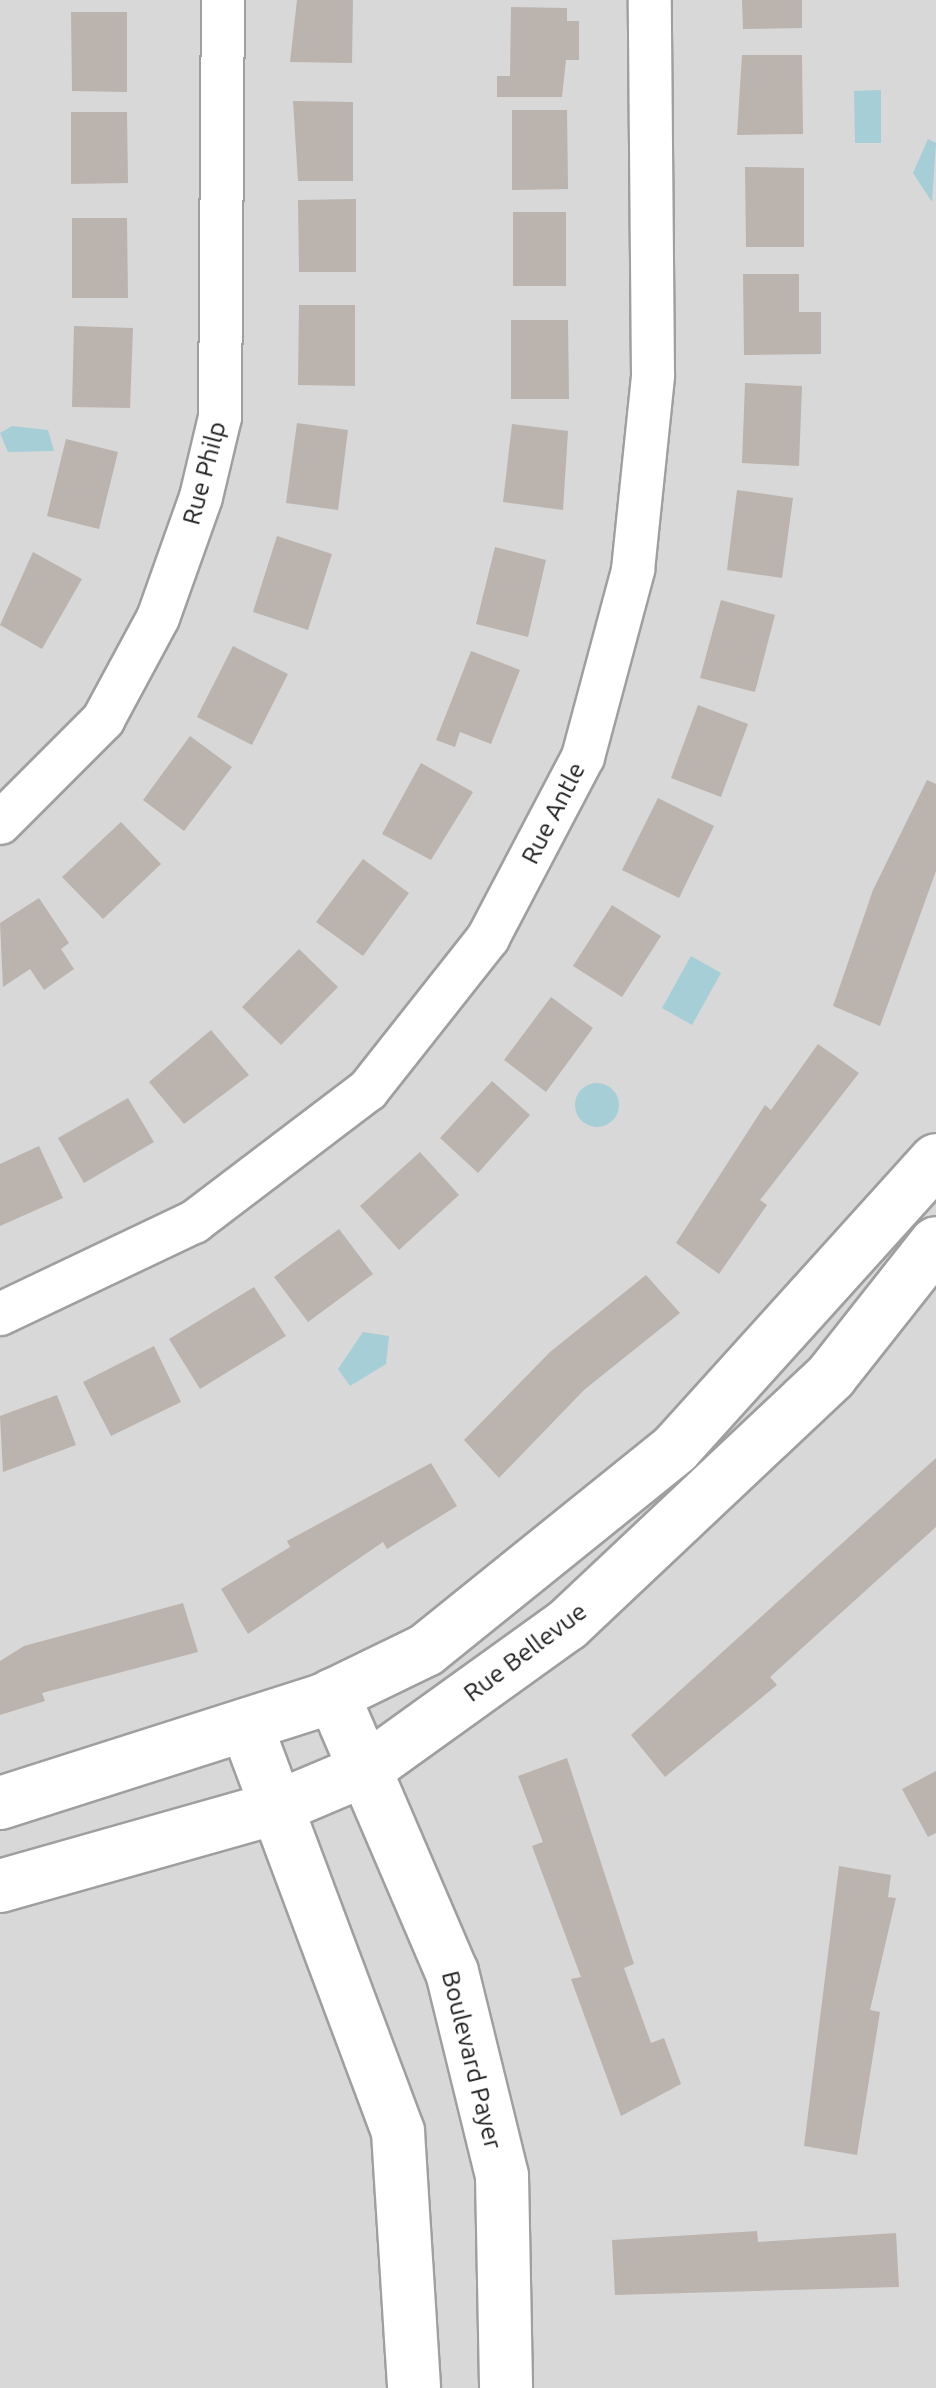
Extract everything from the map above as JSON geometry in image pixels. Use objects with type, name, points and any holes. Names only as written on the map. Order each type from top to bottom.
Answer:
[{"type":"street","name":"Rue Philp","points":[[0,823],[103,720],[158,618],[201,497],[220,417],[223,0]]},
{"type":"street","name":"Rue Antle","points":[[0,1314],[194,1222],[368,1090],[488,938],[583,757],[632,570],[653,374],[650,0]]},
{"type":"street","points":[[0,1802],[333,1695],[426,1650],[676,1448],[931,1159]]},
{"type":"street","name":"Rue Bellevue","points":[[0,1886],[275,1808],[366,1770],[567,1626],[831,1376],[936,1244]]},
{"type":"street","name":"Boulevard Payer","points":[[333,1695],[452,1972],[502,2176],[506,2388]]},
{"type":"street","points":[[246,1725],[398,2132],[414,2388]]},
{"type":"shaded area","points":[[0,0],[936,0],[936,2388],[0,2388]]},
{"type":"water","points":[[881,90],[881,143],[855,143],[854,91]]},
{"type":"water","points":[[928,139],[936,143],[932,202],[913,173]]},
{"type":"water","points":[[12,426],[48,430],[54,451],[8,452],[0,433]]},
{"type":"water","points":[[691,956],[721,973],[692,1025],[662,1008]]},
{"type":"water","points":[[597,1083],[613,1089],[619,1105],[613,1121],[597,1127],[581,1121],[575,1105],[581,1089]]},
{"type":"water","points":[[363,1332],[389,1336],[386,1364],[350,1386],[338,1369]]},
{"type":"building","points":[[297,0],[353,0],[352,63],[290,62]]},
{"type":"building","points":[[742,0],[802,0],[802,28],[743,29]]},
{"type":"building","points":[[511,7],[567,8],[567,21],[579,21],[579,60],[566,60],[562,97],[497,97],[497,76],[510,76]]},
{"type":"building","points":[[71,12],[127,12],[127,92],[72,91]]},
{"type":"building","points":[[742,55],[802,55],[803,134],[737,135]]},
{"type":"building","points":[[293,101],[353,102],[353,181],[298,181]]},
{"type":"building","points":[[512,110],[567,110],[568,189],[512,190]]},
{"type":"building","points":[[71,112],[127,112],[128,183],[71,184]]},
{"type":"building","points":[[745,167],[804,168],[804,247],[746,247]]},
{"type":"building","points":[[356,199],[356,272],[299,272],[298,200]]},
{"type":"building","points":[[513,212],[566,212],[566,286],[513,286]]},
{"type":"building","points":[[72,218],[127,218],[128,298],[72,298]]},
{"type":"building","points":[[743,274],[799,274],[799,312],[821,312],[821,354],[744,355]]},
{"type":"building","points":[[299,305],[355,305],[355,386],[298,385]]},
{"type":"building","points":[[511,320],[568,320],[569,399],[511,399]]},
{"type":"building","points":[[74,326],[133,328],[130,408],[72,407]]},
{"type":"building","points":[[745,383],[802,386],[799,466],[742,463]]},
{"type":"building","points":[[297,423],[348,430],[338,510],[286,503]]},
{"type":"building","points":[[512,424],[568,431],[563,510],[503,502]]},
{"type":"building","points":[[66,439],[118,452],[99,529],[47,516]]},
{"type":"building","points":[[737,490],[793,498],[782,578],[727,570]]},
{"type":"building","points":[[277,536],[332,554],[308,630],[253,612]]},
{"type":"building","points":[[495,547],[546,560],[528,637],[476,624]]},
{"type":"building","points":[[33,552],[82,579],[42,649],[0,625]]},
{"type":"building","points":[[721,600],[775,615],[755,692],[700,678]]},
{"type":"building","points":[[233,646],[288,674],[252,745],[197,717]]},
{"type":"building","points":[[471,651],[520,670],[491,744],[460,732],[455,747],[436,740]]},
{"type":"building","points":[[698,705],[748,724],[721,797],[671,778]]},
{"type":"building","points":[[190,736],[232,767],[184,831],[143,800]]},
{"type":"building","points":[[421,763],[473,792],[431,860],[382,834]]},
{"type":"building","points":[[927,780],[936,784],[936,871],[880,1026],[833,1006],[873,890]]},
{"type":"building","points":[[658,798],[714,826],[679,898],[622,870]]},
{"type":"building","points":[[121,822],[161,864],[103,919],[62,877]]},
{"type":"building","points":[[363,859],[409,893],[363,956],[316,922]]},
{"type":"building","points":[[39,898],[69,943],[61,949],[74,969],[44,990],[30,969],[3,987],[0,923]]},
{"type":"building","points":[[612,905],[661,936],[622,997],[573,966]]},
{"type":"building","points":[[299,949],[338,987],[281,1045],[242,1007]]},
{"type":"building","points":[[551,997],[593,1028],[546,1092],[504,1060]]},
{"type":"building","points":[[211,1030],[249,1075],[184,1124],[149,1082]]},
{"type":"building","points":[[818,1044],[859,1073],[760,1200],[767,1205],[719,1274],[676,1243],[765,1105],[771,1110]]},
{"type":"building","points":[[492,1081],[530,1115],[478,1173],[440,1138]]},
{"type":"building","points":[[128,1098],[154,1142],[84,1183],[58,1138]]},
{"type":"building","points":[[39,1146],[63,1198],[0,1226],[0,1164]]},
{"type":"building","points":[[420,1152],[459,1195],[399,1250],[360,1206]]},
{"type":"building","points":[[339,1229],[373,1274],[308,1322],[274,1277]]},
{"type":"building","points":[[646,1275],[680,1313],[584,1390],[499,1478],[464,1440],[550,1352]]},
{"type":"building","points":[[254,1287],[286,1336],[200,1389],[169,1339]]},
{"type":"building","points":[[154,1346],[181,1402],[111,1436],[83,1382]]},
{"type":"building","points":[[57,1395],[76,1445],[3,1472],[0,1416]]},
{"type":"building","points":[[936,1458],[936,1527],[770,1677],[777,1685],[665,1777],[631,1735]]},
{"type":"building","points":[[431,1463],[457,1506],[387,1549],[383,1542],[248,1634],[221,1589],[290,1547],[287,1541]]},
{"type":"building","points":[[183,1603],[198,1652],[42,1693],[45,1701],[0,1715],[0,1661],[24,1646]]},
{"type":"building","points":[[567,1758],[634,1964],[624,1968],[651,2043],[664,2038],[681,2084],[621,2116],[571,1979],[581,1977],[532,1846],[543,1842],[518,1776]]},
{"type":"building","points":[[936,1771],[936,1833],[928,1837],[902,1789]]},
{"type":"building","points":[[839,1866],[891,1875],[888,1897],[896,1898],[870,2010],[880,2012],[857,2155],[804,2146]]},
{"type":"building","points":[[757,2231],[758,2242],[896,2233],[899,2287],[615,2295],[612,2240]]}]
